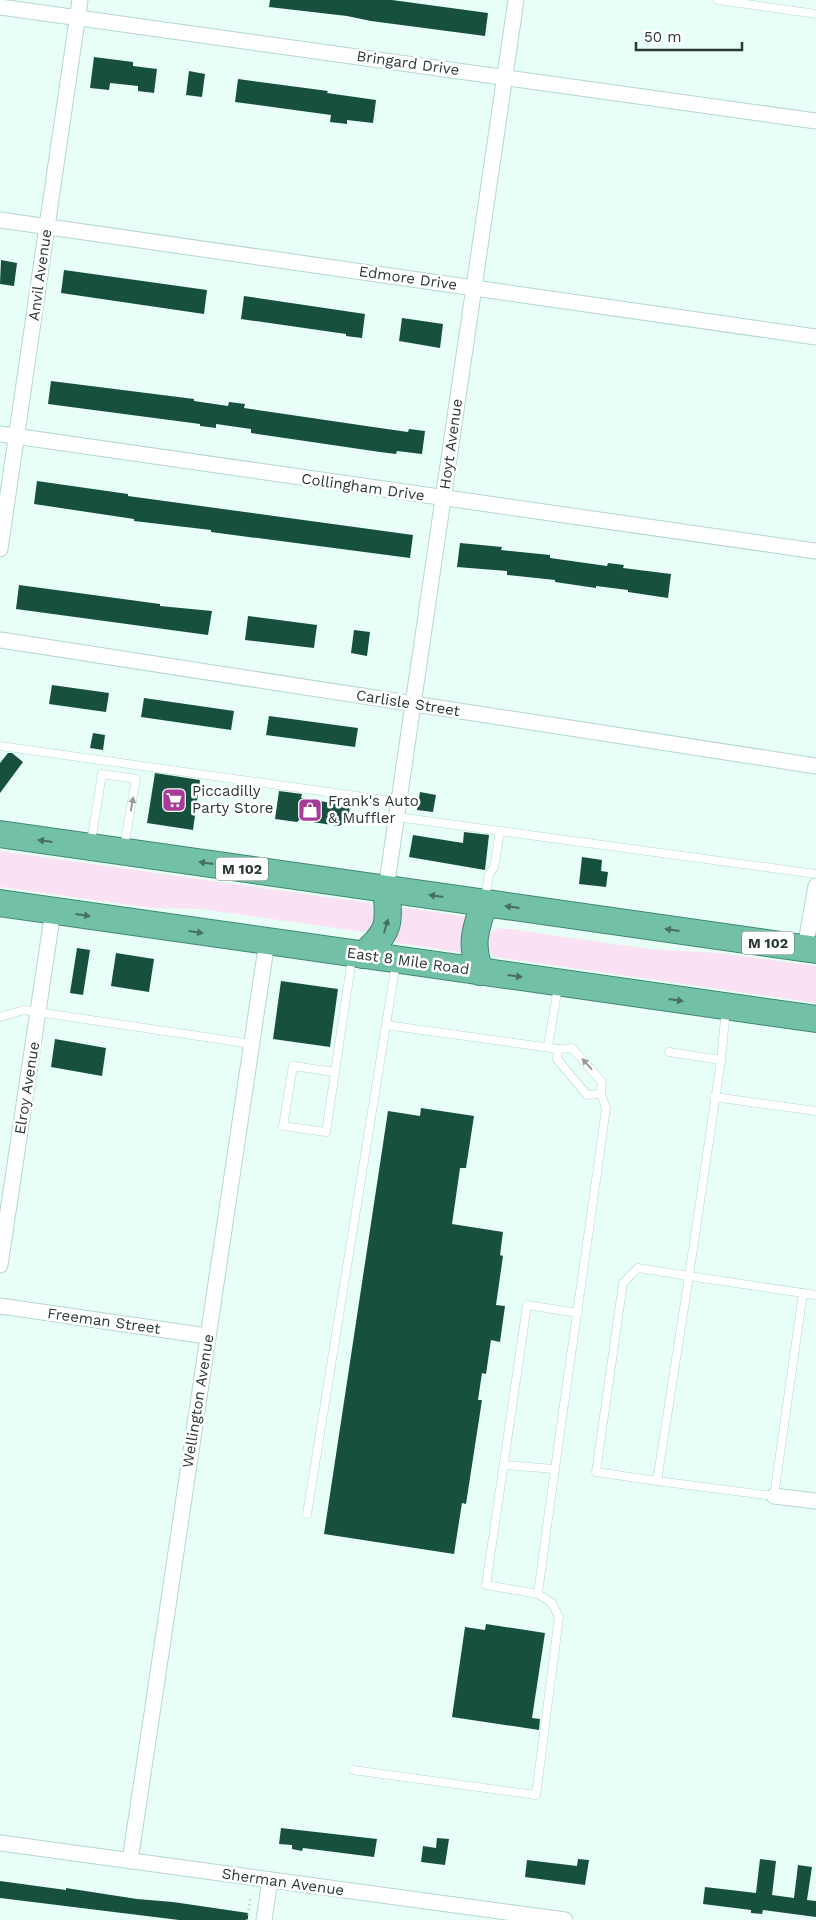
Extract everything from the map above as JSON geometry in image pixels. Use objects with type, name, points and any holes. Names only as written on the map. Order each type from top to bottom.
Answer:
[{"type":"highway","name":"M 102","points":[[0,834],[810,949]]},
{"type":"highway","points":[[358,954],[377,942],[387,927],[389,913],[386,889]]},
{"type":"highway","name":"East 8 Mile Road","points":[[0,903],[816,1019]]},
{"type":"highway","points":[[480,972],[474,950],[474,942],[484,903]]},
{"type":"street","name":"Anvil Avenue","points":[[0,549],[80,0]]},
{"type":"street","name":"Hoyt Avenue","points":[[386,889],[516,0]]},
{"type":"street","name":"Bringard Drive","points":[[0,7],[816,121]]},
{"type":"street","name":"Edmore Drive","points":[[0,220],[816,337]]},
{"type":"street","name":"Collingham Drive","points":[[0,434],[816,551]]},
{"type":"street","name":"Carlisle Street","points":[[0,640],[816,766]]},
{"type":"street","points":[[810,949],[816,886]]},
{"type":"street","name":"Elroy Avenue","points":[[0,1265],[53,911]]},
{"type":"street","name":"Wellington Avenue","points":[[130,1861],[267,941]]},
{"type":"street","name":"Freeman Street","points":[[0,1306],[207,1336]]},
{"type":"street","points":[[774,1496],[816,1501]]},
{"type":"street","name":"Sherman Avenue","points":[[0,1843],[565,1920]]},
{"type":"street","points":[[264,1920],[270,1880]]},
{"type":"lane","points":[[718,0],[816,14]]},
{"type":"lane","points":[[0,746],[398,810],[500,831],[816,874]]},
{"type":"lane","points":[[90,847],[102,774],[136,779],[124,852]]},
{"type":"lane","points":[[484,903],[489,874],[494,868],[500,831]]},
{"type":"lane","points":[[335,1072],[293,1066],[283,1126],[326,1132],[335,1072],[358,954]]},
{"type":"lane","points":[[307,1514],[396,960]]},
{"type":"lane","points":[[548,1046],[558,982]]},
{"type":"lane","points":[[658,1481],[721,1060],[727,1007]]},
{"type":"lane","points":[[0,1017],[24,1010],[252,1044]]},
{"type":"lane","points":[[386,1025],[548,1046],[558,1049],[572,1048],[602,1082],[602,1094],[606,1108],[538,1594]]},
{"type":"lane","points":[[558,1049],[557,1059],[587,1095],[602,1094]]},
{"type":"lane","points":[[669,1052],[721,1060]]},
{"type":"lane","points":[[714,1097],[816,1111]]},
{"type":"lane","points":[[803,1294],[774,1496],[596,1472],[624,1283],[638,1268],[816,1295]]},
{"type":"lane","points":[[353,1770],[536,1795],[559,1617],[552,1603],[538,1594],[486,1584],[527,1305],[578,1313]]},
{"type":"lane","points":[[504,1465],[554,1470]]},
{"type":"path","points":[[247,1920],[250,1895]]},
{"type":"shaded area","points":[[0,851],[369,903],[377,910],[372,929],[363,932],[200,909],[152,908],[0,887]]},
{"type":"shaded area","points":[[402,907],[468,917],[462,953],[393,942],[400,924]]},
{"type":"shaded area","points":[[502,928],[650,949],[721,953],[816,966],[816,1003],[495,957],[487,950],[488,934]]},
{"type":"building","points":[[270,0],[392,0],[488,13],[485,36],[269,7]]},
{"type":"building","points":[[94,57],[133,62],[133,66],[157,69],[154,93],[138,91],[138,86],[110,83],[109,90],[90,88]]},
{"type":"building","points":[[189,71],[205,74],[202,97],[186,95]]},
{"type":"building","points":[[238,79],[328,91],[327,93],[376,100],[373,123],[347,120],[347,124],[330,122],[331,115],[235,102]]},
{"type":"building","points":[[1,260],[17,263],[14,286],[0,284]]},
{"type":"building","points":[[64,270],[207,290],[204,314],[61,293]]},
{"type":"building","points":[[244,296],[365,314],[362,338],[241,319]]},
{"type":"building","points":[[402,318],[443,324],[440,348],[399,341]]},
{"type":"building","points":[[51,381],[194,399],[194,401],[228,406],[229,402],[245,404],[244,408],[408,432],[409,429],[425,431],[422,454],[397,451],[396,454],[380,452],[251,433],[251,429],[216,424],[216,428],[200,426],[200,424],[48,404]]},
{"type":"building","points":[[37,481],[128,494],[128,496],[413,535],[410,558],[134,521],[134,519],[34,504]]},
{"type":"building","points":[[460,543],[502,547],[501,550],[550,555],[550,558],[607,566],[608,563],[624,565],[623,568],[671,574],[668,598],[628,592],[628,590],[596,586],[596,588],[555,582],[555,580],[507,575],[507,571],[457,567]]},
{"type":"building","points":[[19,585],[160,604],[160,606],[212,611],[208,635],[16,609]]},
{"type":"building","points":[[248,616],[317,625],[314,648],[245,640]]},
{"type":"building","points":[[354,630],[370,632],[367,656],[351,653]]},
{"type":"building","points":[[52,685],[109,693],[106,712],[49,704]]},
{"type":"building","points":[[144,698],[234,711],[231,730],[141,717]]},
{"type":"building","points":[[269,716],[358,728],[355,747],[266,735]]},
{"type":"building","points":[[93,733],[105,735],[103,750],[90,748]]},
{"type":"building","points":[[8,753],[12,753],[23,762],[0,793],[0,763]]},
{"type":"building","points":[[155,773],[200,780],[193,830],[147,823]]},
{"type":"building","points":[[279,791],[302,794],[301,798],[350,806],[348,821],[339,826],[299,820],[297,822],[275,819]]},
{"type":"building","points":[[420,792],[436,795],[433,812],[417,810]]},
{"type":"building","points":[[464,832],[489,835],[485,870],[409,857],[413,835],[463,843]]},
{"type":"building","points":[[582,857],[602,860],[601,871],[608,872],[606,887],[579,884]]},
{"type":"building","points":[[77,948],[90,950],[83,995],[70,993]]},
{"type":"building","points":[[116,953],[154,959],[149,992],[111,986]]},
{"type":"building","points":[[281,981],[338,989],[330,1047],[273,1039]]},
{"type":"building","points":[[55,1039],[106,1048],[102,1076],[51,1067]]},
{"type":"building","points":[[421,1108],[474,1116],[466,1168],[460,1168],[452,1224],[503,1232],[500,1255],[503,1256],[496,1305],[505,1306],[500,1342],[491,1340],[486,1374],[482,1373],[478,1400],[482,1400],[466,1504],[462,1503],[454,1554],[324,1534],[388,1111],[420,1116]]},
{"type":"building","points":[[486,1624],[545,1633],[532,1718],[540,1719],[539,1730],[452,1717],[465,1627],[485,1630]]},
{"type":"building","points":[[281,1828],[377,1839],[374,1857],[303,1848],[302,1851],[292,1849],[292,1845],[279,1844]]},
{"type":"building","points":[[437,1838],[449,1839],[445,1865],[421,1862],[423,1846],[436,1848]]},
{"type":"building","points":[[578,1859],[589,1860],[585,1885],[525,1877],[527,1860],[577,1866]]},
{"type":"building","points":[[760,1859],[776,1861],[772,1895],[794,1898],[798,1865],[812,1867],[807,1900],[816,1901],[816,1917],[763,1910],[762,1914],[751,1913],[751,1910],[703,1904],[705,1887],[756,1893]]},
{"type":"building","points":[[0,1881],[66,1890],[66,1888],[248,1913],[248,1920],[179,1920],[0,1898]]},
{"type":"place","name":"Piccadilly Party Store","points":[[174,800]]},
{"type":"place","name":"Frank's Auto & Muffler","points":[[310,810]]}]
